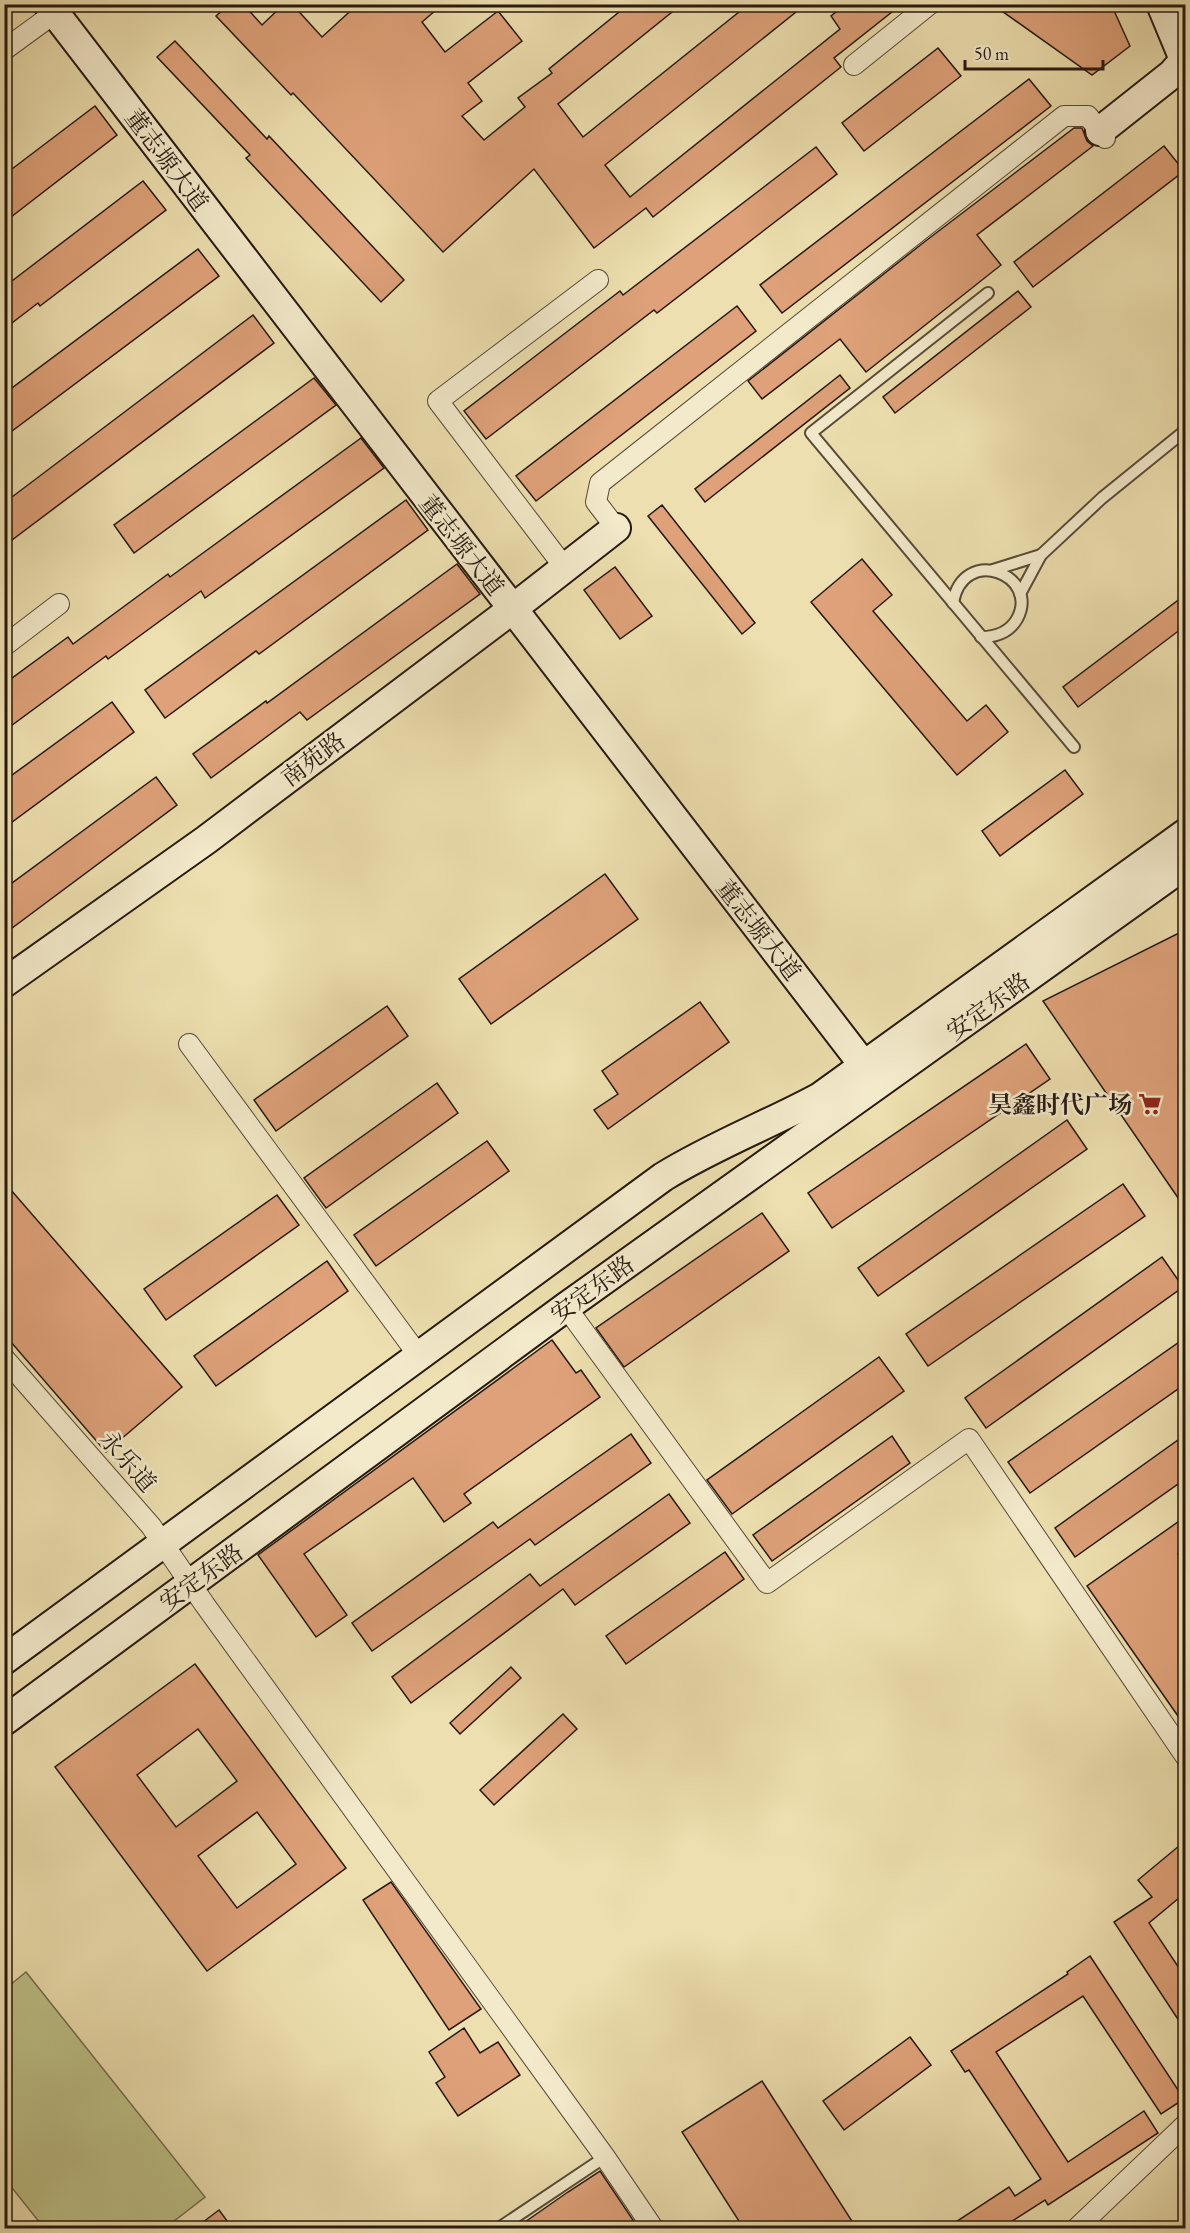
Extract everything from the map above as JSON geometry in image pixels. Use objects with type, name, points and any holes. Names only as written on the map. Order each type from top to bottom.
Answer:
[{"type":"main road","points":[[1102,134],[1185,64],[1161,4]]},
{"type":"main road","name":"董志塬大道","points":[[57,8],[875,1073]]},
{"type":"main road","name":"南苑路","points":[[4,983],[206,840],[613,524]]},
{"type":"main road","name":"南苑路","points":[[4,973],[201,833],[513,603]]},
{"type":"main road","name":"安定东路","points":[[4,1721],[198,1595],[566,1307],[875,1073],[1185,833]]},
{"type":"main road","name":"安定东路","points":[[4,1660],[164,1545],[663,1177],[726,1141],[875,1073],[1185,864]]},
{"type":"street","points":[[854,65],[930,4]]},
{"type":"street","points":[[4,50],[57,8]]},
{"type":"street","points":[[613,524],[596,502],[600,483],[1064,116],[1088,116],[1102,134]]},
{"type":"street","points":[[562,564],[438,401],[598,280]]},
{"type":"street","points":[[4,646],[60,604]]},
{"type":"street","points":[[189,1044],[418,1356]]},
{"type":"street","points":[[566,1307],[767,1583],[969,1439],[1185,1757]]},
{"type":"street","name":"永乐道","points":[[4,1358],[151,1526],[198,1595],[605,2157],[653,2229]]},
{"type":"street","points":[[1077,2229],[1185,2124]]},
{"type":"lane","points":[[988,293],[811,433],[1074,747]]},
{"type":"lane","points":[[981,637],[1009,630],[1020,614],[1020,594],[1041,555],[1102,498],[1185,430]]},
{"type":"lane","points":[[953,603],[959,584],[974,572],[993,570],[1041,555]]},
{"type":"lane","points":[[993,570],[1010,578],[1020,594]]},
{"type":"lane","points":[[499,2229],[605,2157]]},
{"type":"green space","points":[[26,1972],[205,2197],[165,2228],[44,2228],[5,2179],[5,1989]]},
{"type":"building","points":[[229,4],[243,4],[262,25],[284,4],[292,4],[322,37],[358,4],[443,4],[422,22],[445,52],[498,11],[522,41],[468,83],[482,101],[462,116],[484,140],[525,107],[518,98],[552,73],[549,69],[629,4],[682,4],[558,104],[583,137],[749,4],[806,4],[605,165],[630,197],[840,29],[831,16],[846,4],[902,4],[834,58],[841,67],[653,217],[646,208],[594,248],[534,169],[443,252],[293,93],[291,95],[216,16]]},
{"type":"building","points":[[992,4],[1111,4],[1130,46],[1092,75]]},
{"type":"building","points":[[175,41],[267,139],[269,136],[404,280],[381,302],[246,158],[250,155],[157,57]]},
{"type":"building","points":[[938,48],[961,76],[864,151],[842,123]]},
{"type":"building","points":[[1029,79],[1051,106],[782,313],[760,285]]},
{"type":"building","points":[[95,106],[117,135],[11,217],[4,209],[4,175]]},
{"type":"building","points":[[1074,128],[1082,128],[1087,141],[1093,146],[977,235],[1001,265],[866,372],[840,339],[762,399],[748,381]]},
{"type":"building","points":[[1164,146],[1184,171],[1033,287],[1014,262]]},
{"type":"building","points":[[816,147],[837,174],[657,313],[654,310],[486,439],[464,411],[620,291],[623,295]]},
{"type":"building","points":[[143,181],[166,210],[40,306],[38,303],[4,329],[4,287]]},
{"type":"building","points":[[198,249],[219,276],[4,437],[4,394]]},
{"type":"building","points":[[1018,291],[1031,307],[895,413],[883,397]]},
{"type":"building","points":[[737,306],[756,331],[536,501],[516,476]]},
{"type":"building","points":[[253,315],[274,343],[4,546],[4,503]]},
{"type":"building","points":[[840,375],[850,388],[705,502],[695,489]]},
{"type":"building","points":[[314,378],[336,405],[134,553],[114,525]]},
{"type":"building","points":[[361,438],[384,468],[205,598],[201,591],[108,659],[106,656],[4,731],[4,684],[68,637],[73,644],[168,574],[170,577]]},
{"type":"building","points":[[406,500],[428,530],[259,654],[256,651],[165,718],[145,690]]},
{"type":"building","points":[[662,505],[755,623],[742,634],[648,516]]},
{"type":"building","points":[[862,559],[892,595],[873,611],[967,721],[986,705],[1008,732],[957,775],[811,602]]},
{"type":"building","points":[[457,564],[480,594],[307,720],[300,712],[211,778],[193,754],[266,701],[267,703]]},
{"type":"building","points":[[615,567],[652,616],[620,639],[584,590]]},
{"type":"building","points":[[1185,595],[1185,626],[1078,707],[1063,687]]},
{"type":"building","points":[[112,702],[134,732],[4,828],[4,781]]},
{"type":"building","points":[[1065,770],[1083,794],[1000,856],[982,831]]},
{"type":"building","points":[[156,777],[177,805],[4,934],[4,889]]},
{"type":"building","points":[[605,874],[638,919],[491,1024],[459,979]]},
{"type":"building","name":"昊鑫时代广场","points":[[1185,930],[1185,1208],[1043,1001]]},
{"type":"building","points":[[700,1002],[729,1042],[608,1129],[594,1110],[618,1094],[602,1071]]},
{"type":"building","points":[[387,1006],[408,1036],[276,1131],[254,1100]]},
{"type":"building","points":[[1026,1044],[1050,1079],[832,1228],[808,1193]]},
{"type":"building","points":[[437,1083],[458,1113],[326,1208],[304,1178]]},
{"type":"building","points":[[1067,1120],[1087,1149],[878,1296],[858,1268]]},
{"type":"building","points":[[487,1141],[509,1171],[376,1266],[354,1235]]},
{"type":"building","points":[[4,1182],[182,1387],[106,1452],[4,1334]]},
{"type":"building","points":[[1123,1184],[1145,1216],[928,1366],[906,1334]]},
{"type":"building","points":[[277,1195],[299,1225],[166,1320],[144,1289]]},
{"type":"building","points":[[762,1213],[789,1251],[624,1367],[596,1328]]},
{"type":"building","points":[[1162,1257],[1183,1287],[986,1428],[965,1398]]},
{"type":"building","points":[[327,1261],[348,1291],[216,1386],[194,1356]]},
{"type":"building","points":[[1185,1338],[1185,1384],[1030,1493],[1008,1462]]},
{"type":"building","points":[[552,1340],[576,1373],[581,1370],[600,1397],[464,1494],[471,1503],[444,1522],[413,1478],[304,1554],[347,1615],[316,1637],[258,1555]]},
{"type":"building","points":[[879,1357],[904,1391],[732,1514],[707,1480]]},
{"type":"building","points":[[631,1434],[651,1463],[535,1545],[530,1539],[372,1651],[352,1623],[493,1522],[498,1528]]},
{"type":"building","points":[[1185,1435],[1185,1479],[1075,1557],[1055,1528]]},
{"type":"building","points":[[892,1436],[910,1463],[772,1561],[753,1535]]},
{"type":"building","points":[[669,1494],[690,1523],[575,1605],[563,1589],[411,1703],[392,1677],[530,1574],[540,1586]]},
{"type":"building","points":[[1185,1517],[1185,1548],[1178,1554],[1185,1565],[1185,1726],[1087,1586]]},
{"type":"building","points":[[725,1552],[744,1579],[626,1664],[606,1636]]},
{"type":"building","points":[[195,1664],[346,1868],[207,1971],[55,1767]],"holes":[[[198,1729],[237,1781],[176,1827],[137,1775]],[[257,1812],[296,1864],[237,1908],[198,1856]]]},
{"type":"building","points":[[511,1667],[521,1678],[460,1734],[450,1723]]},
{"type":"building","points":[[563,1714],[577,1729],[494,1805],[480,1790]]},
{"type":"building","points":[[1185,1841],[1185,1893],[1149,1923],[1185,1977],[1185,2030],[1114,1922],[1152,1897],[1138,1880]]},
{"type":"building","points":[[391,1882],[481,2009],[449,2030],[363,1900]]},
{"type":"building","points":[[1090,1956],[1184,2099],[1161,2114],[1083,1996],[996,2052],[1068,2162],[1144,2111],[1158,2133],[1048,2205],[1045,2200],[1000,2229],[945,2229],[1009,2187],[1015,2196],[1041,2179],[969,2070],[965,2072],[951,2051],[1068,1974],[1067,1972]]},
{"type":"building","points":[[464,2028],[480,2053],[498,2042],[520,2075],[458,2116],[436,2083],[445,2077],[429,2052]]},
{"type":"building","points":[[910,2037],[931,2065],[844,2130],[823,2101]]},
{"type":"building","points":[[762,2081],[857,2229],[744,2229],[682,2132]]},
{"type":"building","points":[[600,2171],[639,2229],[515,2229],[568,2192]]},
{"type":"building","points":[[219,2210],[233,2229],[194,2229]]},
{"type":"place","name":"昊鑫时代广场","points":[[1150,1104]]}]
